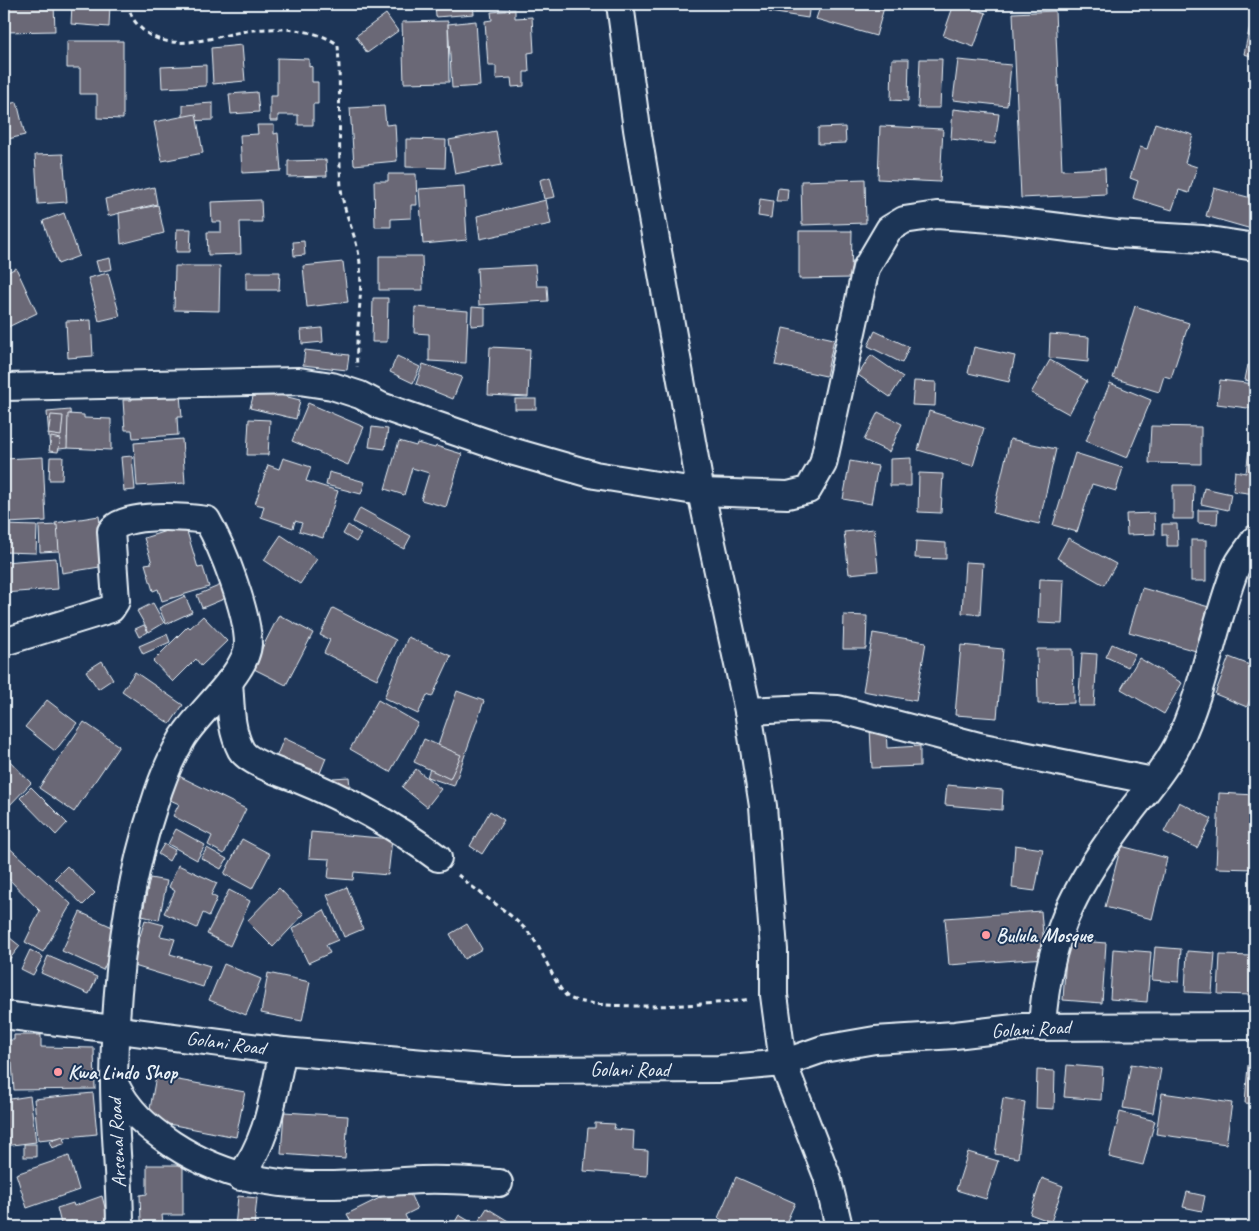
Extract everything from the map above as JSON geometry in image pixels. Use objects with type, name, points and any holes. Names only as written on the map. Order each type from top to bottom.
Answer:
[{"type":"street","points":[[640,4],[621,14],[637,129],[701,492],[748,712],[764,815],[774,950],[774,994],[783,1063],[827,1176],[840,1227]]},
{"type":"street","points":[[4,387],[267,380],[332,386],[360,395],[380,406],[554,464],[627,481],[701,492],[788,495],[808,490],[823,464],[866,268],[889,229],[904,220],[937,215],[1005,220],[1116,234],[1203,239],[1255,247]]},
{"type":"street","name":"Arsenal Road","points":[[4,642],[111,609],[116,601],[111,530],[116,524],[143,518],[207,520],[216,536],[245,621],[248,645],[245,658],[229,682],[198,715],[182,739],[168,765],[140,850],[120,975],[116,1030],[114,1081],[120,1227]]},
{"type":"street","points":[[1042,1026],[1044,997],[1054,946],[1065,914],[1085,877],[1176,748],[1194,705],[1235,568],[1255,539]]},
{"type":"street","points":[[229,682],[232,726],[242,752],[265,766],[363,808],[407,834],[438,858]]},
{"type":"street","points":[[748,712],[810,708],[838,709],[983,747],[1153,781]]},
{"type":"street","name":"Golani Road","points":[[4,1015],[283,1051],[506,1070],[719,1069],[783,1063],[823,1049],[875,1040],[1042,1026],[1255,1026]]},
{"type":"street","points":[[240,1177],[252,1160],[265,1133],[283,1051]]},
{"type":"street","points":[[114,1081],[128,1106],[149,1129],[196,1158],[240,1177],[287,1184],[343,1186],[424,1180],[499,1183]]},
{"type":"path","points":[[126,4],[137,24],[158,39],[177,42],[214,38],[254,30],[302,31],[329,38],[338,45],[341,186],[344,212],[356,241],[360,263],[360,324],[356,348],[360,395]]},
{"type":"path","points":[[438,858],[529,933],[560,986],[569,997],[596,1004],[626,1006],[715,1004],[774,994]]},
{"type":"building","points":[[4,4],[54,4],[55,31],[4,32]]},
{"type":"building","points":[[72,4],[110,4],[109,27],[71,24]]},
{"type":"building","points":[[157,4],[209,4],[209,5],[157,9]]},
{"type":"building","points":[[342,4],[360,4],[360,8],[341,8]]},
{"type":"building","points":[[435,4],[473,4],[474,14],[436,17]]},
{"type":"building","points":[[477,4],[514,4],[515,7],[477,9]]},
{"type":"building","points":[[770,4],[810,4],[808,18],[769,12]]},
{"type":"building","points":[[821,4],[885,4],[876,36],[816,19]]},
{"type":"building","points":[[954,4],[961,4],[986,13],[974,47],[943,36]]},
{"type":"building","points":[[515,10],[515,18],[532,17],[534,52],[528,53],[529,72],[524,72],[524,86],[512,87],[511,78],[496,79],[496,66],[488,66],[485,21],[492,20],[491,12]]},
{"type":"building","points":[[1055,11],[1062,170],[1105,168],[1106,194],[1021,198],[1013,13]]},
{"type":"building","points":[[386,14],[398,31],[367,53],[356,36]]},
{"type":"building","points":[[448,21],[449,82],[404,83],[402,22]]},
{"type":"building","points":[[476,21],[480,86],[452,88],[448,24]]},
{"type":"building","points":[[1251,21],[1255,22],[1255,57],[1244,54]]},
{"type":"building","points":[[67,41],[123,41],[123,119],[97,118],[97,94],[80,94],[80,68],[67,68]]},
{"type":"building","points":[[242,45],[245,81],[213,84],[211,48]]},
{"type":"building","points":[[277,58],[309,59],[309,67],[312,66],[312,82],[318,82],[318,104],[313,104],[313,125],[298,125],[298,115],[278,115],[278,121],[270,121],[270,96],[277,96]]},
{"type":"building","points":[[892,59],[909,59],[908,101],[891,100]]},
{"type":"building","points":[[920,59],[942,59],[940,108],[918,108]]},
{"type":"building","points":[[958,60],[1011,65],[1007,106],[953,100]]},
{"type":"building","points":[[206,65],[206,86],[162,88],[161,67]]},
{"type":"building","points":[[257,92],[259,112],[231,114],[229,94]]},
{"type":"building","points":[[17,102],[25,135],[4,140],[4,105]]},
{"type":"building","points":[[213,103],[213,120],[183,121],[183,105]]},
{"type":"building","points":[[384,106],[386,125],[395,124],[397,161],[354,165],[350,108]]},
{"type":"building","points":[[953,109],[999,114],[995,144],[951,139]]},
{"type":"building","points":[[196,114],[203,153],[162,161],[154,122]]},
{"type":"building","points":[[1155,123],[1193,135],[1185,163],[1197,167],[1189,193],[1179,190],[1172,210],[1133,198],[1138,181],[1130,178],[1140,147],[1147,149]]},
{"type":"building","points":[[257,125],[274,125],[274,134],[278,133],[281,171],[242,173],[240,135],[258,134]]},
{"type":"building","points":[[880,126],[943,129],[940,182],[878,179]]},
{"type":"building","points":[[845,127],[846,143],[818,144],[818,128]]},
{"type":"building","points":[[496,131],[502,165],[455,174],[449,140]]},
{"type":"building","points":[[406,139],[446,140],[445,168],[406,167]]},
{"type":"building","points":[[63,154],[67,202],[38,204],[35,155]]},
{"type":"building","points":[[326,160],[327,176],[288,177],[288,161]]},
{"type":"building","points":[[388,174],[416,174],[417,205],[411,205],[411,218],[391,219],[391,227],[375,227],[374,181],[388,181]]},
{"type":"building","points":[[550,177],[555,197],[544,199],[540,180]]},
{"type":"building","points":[[865,179],[866,223],[802,225],[801,181]]},
{"type":"building","points":[[464,186],[467,240],[423,244],[419,189]]},
{"type":"building","points":[[154,187],[157,204],[108,216],[105,199]]},
{"type":"building","points":[[778,188],[788,189],[787,201],[776,201]]},
{"type":"building","points":[[1214,188],[1255,199],[1255,230],[1206,216]]},
{"type":"building","points":[[760,199],[773,201],[771,218],[758,216]]},
{"type":"building","points":[[261,200],[262,222],[240,222],[241,254],[208,255],[207,232],[221,232],[221,222],[212,222],[211,202]]},
{"type":"building","points":[[546,200],[551,224],[480,239],[477,216]]},
{"type":"building","points":[[158,205],[164,233],[121,244],[119,213]]},
{"type":"building","points":[[64,213],[79,256],[58,264],[43,221]]},
{"type":"building","points":[[177,229],[191,229],[190,252],[176,252]]},
{"type":"building","points":[[799,231],[852,231],[851,278],[799,279]]},
{"type":"building","points":[[304,241],[305,255],[294,256],[293,242]]},
{"type":"building","points":[[379,256],[422,256],[423,290],[379,290]]},
{"type":"building","points":[[110,258],[112,269],[99,272],[96,261]]},
{"type":"building","points":[[343,262],[348,302],[307,307],[303,266]]},
{"type":"building","points":[[535,265],[537,286],[547,286],[548,301],[479,305],[477,268]]},
{"type":"building","points":[[175,266],[220,266],[219,311],[174,310]]},
{"type":"building","points":[[16,268],[37,313],[4,329],[4,274]]},
{"type":"building","points":[[246,272],[280,272],[279,290],[246,290]]},
{"type":"building","points":[[108,273],[120,316],[99,321],[88,278]]},
{"type":"building","points":[[373,298],[388,298],[387,342],[372,342]]},
{"type":"building","points":[[1135,306],[1189,323],[1171,378],[1164,376],[1159,392],[1113,378]]},
{"type":"building","points":[[415,307],[468,311],[466,363],[429,361],[429,334],[414,333]]},
{"type":"building","points":[[472,307],[485,308],[485,325],[471,326]]},
{"type":"building","points":[[91,320],[93,356],[68,358],[66,321]]},
{"type":"building","points":[[322,328],[323,342],[302,344],[301,330]]},
{"type":"building","points":[[783,328],[834,339],[826,376],[775,365]]},
{"type":"building","points":[[875,331],[909,347],[902,363],[868,346]]},
{"type":"building","points":[[1050,334],[1089,337],[1088,362],[1049,358]]},
{"type":"building","points":[[490,347],[530,349],[528,397],[488,395]]},
{"type":"building","points":[[974,347],[1015,356],[1009,382],[968,373]]},
{"type":"building","points":[[305,350],[349,355],[347,370],[303,365]]},
{"type":"building","points":[[871,355],[903,377],[890,397],[858,375]]},
{"type":"building","points":[[397,356],[420,367],[413,383],[390,372]]},
{"type":"building","points":[[1050,360],[1087,381],[1069,414],[1031,393]]},
{"type":"building","points":[[423,364],[462,377],[453,399],[416,384]]},
{"type":"building","points":[[1248,365],[1255,367],[1255,382],[1245,380]]},
{"type":"building","points":[[1220,380],[1255,384],[1255,409],[1217,404]]},
{"type":"building","points":[[914,381],[936,382],[935,406],[912,405]]},
{"type":"building","points":[[1110,383],[1151,400],[1127,458],[1086,441]]},
{"type":"building","points":[[255,389],[300,400],[296,419],[250,408]]},
{"type":"building","points":[[131,391],[180,395],[182,417],[177,417],[178,435],[133,438],[132,430],[125,430],[123,400],[132,400]]},
{"type":"building","points":[[515,399],[536,399],[536,409],[515,409]]},
{"type":"building","points":[[308,403],[364,427],[348,465],[292,441]]},
{"type":"building","points":[[70,410],[72,437],[67,437],[68,448],[50,450],[47,412]]},
{"type":"building","points":[[929,411],[984,428],[973,466],[918,450]]},
{"type":"building","points":[[878,412],[902,424],[889,452],[864,440]]},
{"type":"building","points":[[68,414],[84,415],[84,418],[111,419],[111,450],[67,448]]},
{"type":"building","points":[[51,415],[63,416],[61,436],[48,434]]},
{"type":"building","points":[[249,419],[270,420],[268,455],[247,455]]},
{"type":"building","points":[[1151,426],[1201,427],[1201,464],[1149,463]]},
{"type":"building","points":[[372,427],[388,429],[385,449],[369,447]]},
{"type":"building","points":[[51,437],[61,439],[58,452],[49,451]]},
{"type":"building","points":[[182,439],[185,483],[137,486],[134,443]]},
{"type":"building","points":[[1010,439],[1056,449],[1039,524],[993,513]]},
{"type":"building","points":[[399,441],[416,446],[417,443],[435,448],[436,446],[462,454],[446,507],[421,500],[429,473],[412,468],[404,495],[385,489]]},
{"type":"building","points":[[1250,442],[1255,442],[1255,494],[1233,491],[1235,471],[1246,473]]},
{"type":"building","points":[[1075,453],[1123,468],[1116,491],[1092,484],[1077,532],[1053,525]]},
{"type":"building","points":[[132,456],[135,490],[124,491],[121,457]]},
{"type":"building","points":[[43,457],[46,521],[7,523],[4,459]]},
{"type":"building","points":[[50,457],[63,457],[62,480],[49,480]]},
{"type":"building","points":[[283,458],[311,467],[306,481],[338,491],[323,538],[299,531],[302,523],[295,521],[293,528],[261,517],[264,506],[255,504],[268,465],[279,469]]},
{"type":"building","points":[[911,458],[911,486],[890,486],[890,459]]},
{"type":"building","points":[[850,461],[878,466],[871,504],[843,499]]},
{"type":"building","points":[[329,472],[365,482],[361,494],[326,485]]},
{"type":"building","points":[[919,473],[943,474],[941,513],[918,512]]},
{"type":"building","points":[[1173,485],[1194,485],[1193,519],[1173,519]]},
{"type":"building","points":[[1204,488],[1231,494],[1228,510],[1201,504]]},
{"type":"building","points":[[360,508],[411,536],[404,549],[353,522]]},
{"type":"building","points":[[1198,510],[1218,510],[1217,524],[1198,523]]},
{"type":"building","points":[[1154,513],[1155,534],[1127,535],[1126,514]]},
{"type":"building","points":[[99,516],[106,566],[62,573],[55,523]]},
{"type":"building","points":[[1162,524],[1177,524],[1178,546],[1167,546],[1167,535],[1162,535]]},
{"type":"building","points":[[4,525],[37,526],[36,553],[4,552]]},
{"type":"building","points":[[57,525],[59,551],[40,552],[39,526]]},
{"type":"building","points":[[185,525],[198,568],[203,567],[209,587],[162,601],[158,589],[153,591],[145,564],[152,563],[144,538]]},
{"type":"building","points":[[348,525],[361,534],[356,542],[343,534]]},
{"type":"building","points":[[874,529],[878,571],[849,574],[844,532]]},
{"type":"building","points":[[281,535],[317,559],[300,584],[264,560]]},
{"type":"building","points":[[1068,538],[1116,564],[1104,585],[1057,558]]},
{"type":"building","points":[[1191,540],[1206,540],[1206,581],[1191,581]]},
{"type":"building","points":[[916,541],[946,543],[946,559],[915,558]]},
{"type":"building","points":[[56,558],[58,589],[4,593],[4,562]]},
{"type":"building","points":[[965,562],[983,563],[980,615],[962,613]]},
{"type":"building","points":[[1040,579],[1064,580],[1062,624],[1038,623]]},
{"type":"building","points":[[221,585],[226,598],[202,608],[197,595]]},
{"type":"building","points":[[1142,588],[1209,607],[1196,651],[1129,632]]},
{"type":"building","points":[[185,596],[192,612],[166,624],[159,608]]},
{"type":"building","points":[[153,603],[164,623],[149,632],[137,611]]},
{"type":"building","points":[[333,608],[396,640],[377,679],[324,653],[330,640],[320,635]]},
{"type":"building","points":[[279,615],[313,633],[286,685],[252,668]]},
{"type":"building","points":[[844,615],[867,616],[866,649],[843,649]]},
{"type":"building","points":[[203,616],[227,641],[201,666],[196,659],[173,682],[153,661],[188,626],[190,628]]},
{"type":"building","points":[[144,625],[148,632],[139,637],[135,629]]},
{"type":"building","points":[[873,633],[926,642],[916,701],[863,691]]},
{"type":"building","points":[[167,634],[170,642],[143,654],[139,646]]},
{"type":"building","points":[[408,637],[451,656],[432,697],[427,695],[418,714],[384,698]]},
{"type":"building","points":[[1112,644],[1135,654],[1128,667],[1106,657]]},
{"type":"building","points":[[961,645],[1003,649],[997,718],[955,715]]},
{"type":"building","points":[[1037,649],[1073,649],[1074,703],[1038,704]]},
{"type":"building","points":[[1082,653],[1097,654],[1094,706],[1078,706]]},
{"type":"building","points":[[1229,657],[1255,667],[1255,686],[1247,707],[1215,694]]},
{"type":"building","points":[[1139,658],[1182,683],[1164,714],[1121,689]]},
{"type":"building","points":[[102,661],[113,679],[98,689],[86,671]]},
{"type":"building","points":[[135,672],[183,705],[170,724],[122,691]]},
{"type":"building","points":[[457,691],[484,701],[454,786],[427,777]]},
{"type":"building","points":[[47,700],[77,723],[55,751],[25,727]]},
{"type":"building","points":[[378,700],[418,723],[390,772],[350,749]]},
{"type":"building","points":[[84,722],[119,746],[74,812],[39,788]]},
{"type":"building","points":[[870,728],[886,728],[887,748],[920,746],[920,766],[872,768]]},
{"type":"building","points":[[284,738],[326,758],[318,778],[275,760]]},
{"type":"building","points":[[424,739],[461,755],[450,779],[414,762]]},
{"type":"building","points":[[6,757],[31,783],[7,808],[4,804],[4,760]]},
{"type":"building","points":[[416,769],[441,789],[427,807],[402,787]]},
{"type":"building","points":[[179,776],[246,809],[224,854],[208,845],[212,836],[173,816],[179,804],[168,799]]},
{"type":"building","points":[[349,777],[350,786],[334,788],[333,778]]},
{"type":"building","points":[[947,785],[1003,790],[1002,810],[945,805]]},
{"type":"building","points":[[31,787],[67,823],[56,835],[20,798]]},
{"type":"building","points":[[1219,793],[1255,795],[1255,869],[1216,868]]},
{"type":"building","points":[[1179,802],[1212,819],[1197,848],[1164,832]]},
{"type":"building","points":[[490,811],[504,820],[482,854],[470,846]]},
{"type":"building","points":[[176,829],[205,845],[197,860],[168,844]]},
{"type":"building","points":[[311,832],[392,839],[388,875],[354,872],[353,880],[328,878],[330,859],[309,858]]},
{"type":"building","points":[[242,839],[270,854],[252,889],[224,874]]},
{"type":"building","points":[[4,843],[71,904],[43,952],[25,942],[40,911],[4,874]]},
{"type":"building","points":[[164,844],[175,850],[169,861],[158,854]]},
{"type":"building","points":[[1015,845],[1043,849],[1035,891],[1012,888]]},
{"type":"building","points":[[1121,846],[1167,858],[1152,919],[1105,907]]},
{"type":"building","points":[[207,848],[227,859],[221,869],[201,858]]},
{"type":"building","points":[[178,865],[217,883],[211,895],[217,898],[209,916],[203,913],[197,928],[164,913],[175,891],[169,887]]},
{"type":"building","points":[[67,866],[95,893],[83,905],[55,878]]},
{"type":"building","points":[[150,878],[167,881],[159,920],[142,916]]},
{"type":"building","points":[[347,887],[363,929],[344,937],[327,895]]},
{"type":"building","points":[[279,888],[304,914],[273,947],[247,921]]},
{"type":"building","points":[[229,890],[250,901],[230,946],[207,934]]},
{"type":"building","points":[[324,910],[338,940],[326,945],[330,953],[308,963],[292,929]]},
{"type":"building","points":[[1041,911],[1045,958],[949,965],[945,918]]},
{"type":"building","points":[[80,912],[121,931],[103,970],[62,951]]},
{"type":"building","points":[[145,920],[164,925],[160,936],[175,939],[170,954],[210,966],[203,987],[131,965]]},
{"type":"building","points":[[467,924],[482,949],[464,959],[450,934]]},
{"type":"building","points":[[4,933],[20,946],[4,966]]},
{"type":"building","points":[[1067,940],[1106,943],[1102,1003],[1063,1000]]},
{"type":"building","points":[[1155,947],[1181,949],[1179,982],[1152,980]]},
{"type":"building","points":[[1113,949],[1151,952],[1147,1002],[1110,999]]},
{"type":"building","points":[[30,950],[43,957],[33,975],[21,969]]},
{"type":"building","points":[[1187,951],[1215,953],[1212,993],[1185,992]]},
{"type":"building","points":[[1220,955],[1253,956],[1252,995],[1218,994]]},
{"type":"building","points":[[48,956],[97,977],[89,994],[41,973]]},
{"type":"building","points":[[224,964],[261,979],[246,1015],[209,1000]]},
{"type":"building","points":[[268,973],[310,982],[302,1021],[261,1013]]},
{"type":"building","points":[[14,1035],[41,1035],[41,1047],[94,1048],[95,1089],[14,1090],[12,1062],[4,1062],[4,1040],[14,1040]]},
{"type":"building","points":[[1131,1064],[1161,1069],[1153,1113],[1123,1108]]},
{"type":"building","points":[[1067,1065],[1103,1068],[1101,1100],[1064,1097]]},
{"type":"building","points":[[1248,1065],[1255,1066],[1255,1104],[1245,1103]]},
{"type":"building","points":[[1037,1070],[1055,1071],[1054,1109],[1036,1108]]},
{"type":"building","points":[[156,1076],[245,1092],[236,1137],[148,1120]]},
{"type":"building","points":[[93,1093],[97,1134],[38,1140],[34,1099]]},
{"type":"building","points":[[1162,1093],[1232,1103],[1226,1144],[1156,1134]]},
{"type":"building","points":[[30,1096],[36,1142],[4,1146],[4,1100]]},
{"type":"building","points":[[1003,1098],[1025,1102],[1018,1158],[995,1154]]},
{"type":"building","points":[[284,1112],[348,1116],[345,1159],[281,1154]]},
{"type":"building","points":[[1120,1112],[1155,1121],[1143,1165],[1109,1157]]},
{"type":"building","points":[[595,1123],[615,1124],[614,1129],[634,1131],[633,1150],[648,1151],[647,1176],[584,1171],[588,1128],[595,1128]]},
{"type":"building","points":[[63,1136],[66,1143],[52,1148],[49,1141]]},
{"type":"building","points":[[24,1144],[36,1144],[36,1157],[24,1157]]},
{"type":"building","points":[[968,1152],[998,1161],[986,1199],[956,1190]]},
{"type":"building","points":[[69,1156],[79,1190],[27,1208],[16,1174]]},
{"type":"building","points":[[147,1165],[183,1165],[183,1215],[162,1215],[163,1224],[147,1224],[147,1222],[141,1221],[140,1195],[147,1194]]},
{"type":"building","points":[[736,1177],[795,1203],[784,1227],[738,1227],[718,1218]]},
{"type":"building","points":[[1042,1178],[1063,1186],[1051,1222],[1030,1214]]},
{"type":"building","points":[[406,1185],[417,1209],[405,1215],[410,1226],[354,1227],[347,1214]]},
{"type":"building","points":[[4,1188],[11,1202],[4,1205]]},
{"type":"building","points":[[1187,1192],[1205,1196],[1202,1211],[1183,1207]]},
{"type":"building","points":[[102,1196],[110,1227],[73,1227],[72,1221],[61,1224],[57,1208],[73,1203],[74,1206]]},
{"type":"building","points":[[238,1196],[257,1198],[254,1227],[235,1227]]},
{"type":"building","points":[[487,1208],[518,1227],[452,1227],[459,1215],[476,1225]]},
{"type":"place","name":"Bulula Mosque","points":[[986,935]]},
{"type":"place","name":"Kwa Lindo Shop","points":[[58,1072]]}]
